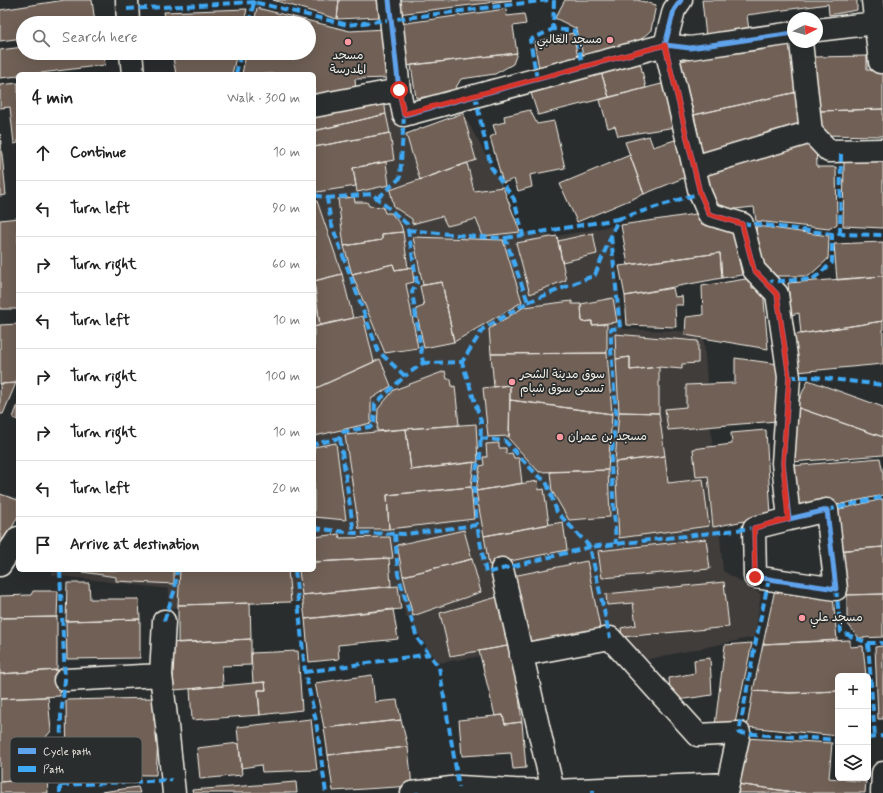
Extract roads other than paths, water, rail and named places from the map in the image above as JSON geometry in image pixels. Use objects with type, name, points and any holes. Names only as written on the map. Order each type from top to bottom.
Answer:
[{"type":"street","points":[[127,0],[128,16]]},
{"type":"street","points":[[389,0],[399,90],[404,114],[665,45],[690,48],[787,34]]},
{"type":"street","points":[[681,0],[674,10],[665,45],[700,193],[709,214],[742,224],[754,270],[777,294],[789,377],[783,463],[788,519]]},
{"type":"street","points":[[873,0],[880,62],[883,61]]},
{"type":"street","points":[[823,29],[876,24]]},
{"type":"street","points":[[802,48],[811,132],[829,151],[883,150]]},
{"type":"street","points":[[132,60],[133,72]]},
{"type":"street","points":[[316,106],[399,90]]},
{"type":"street","points":[[694,168],[811,132]]},
{"type":"street","points":[[827,510],[836,589],[755,577],[754,528],[788,519],[827,510]]},
{"type":"street","points":[[0,566],[16,541]]},
{"type":"street","points":[[502,569],[553,791]]},
{"type":"street","points":[[164,621],[161,675],[174,793]]},
{"type":"street","points":[[412,793],[459,787],[514,791],[727,789],[739,733],[698,735],[610,638],[521,655]]},
{"type":"street","points":[[65,680],[161,675]]},
{"type":"street","points":[[882,793],[883,772]]},
{"type":"place","name":"مسجد الغالبي","points":[[610,40]]},
{"type":"place","name":"مسجد المدرسة","points":[[348,42]]},
{"type":"place","name":"سوق مدينة الشحر تسمى سوق شبام","points":[[512,382]]},
{"type":"place","name":"مسجد بن عمران","points":[[560,437]]},
{"type":"place","name":"مسجد علي","points":[[802,618]]}]
